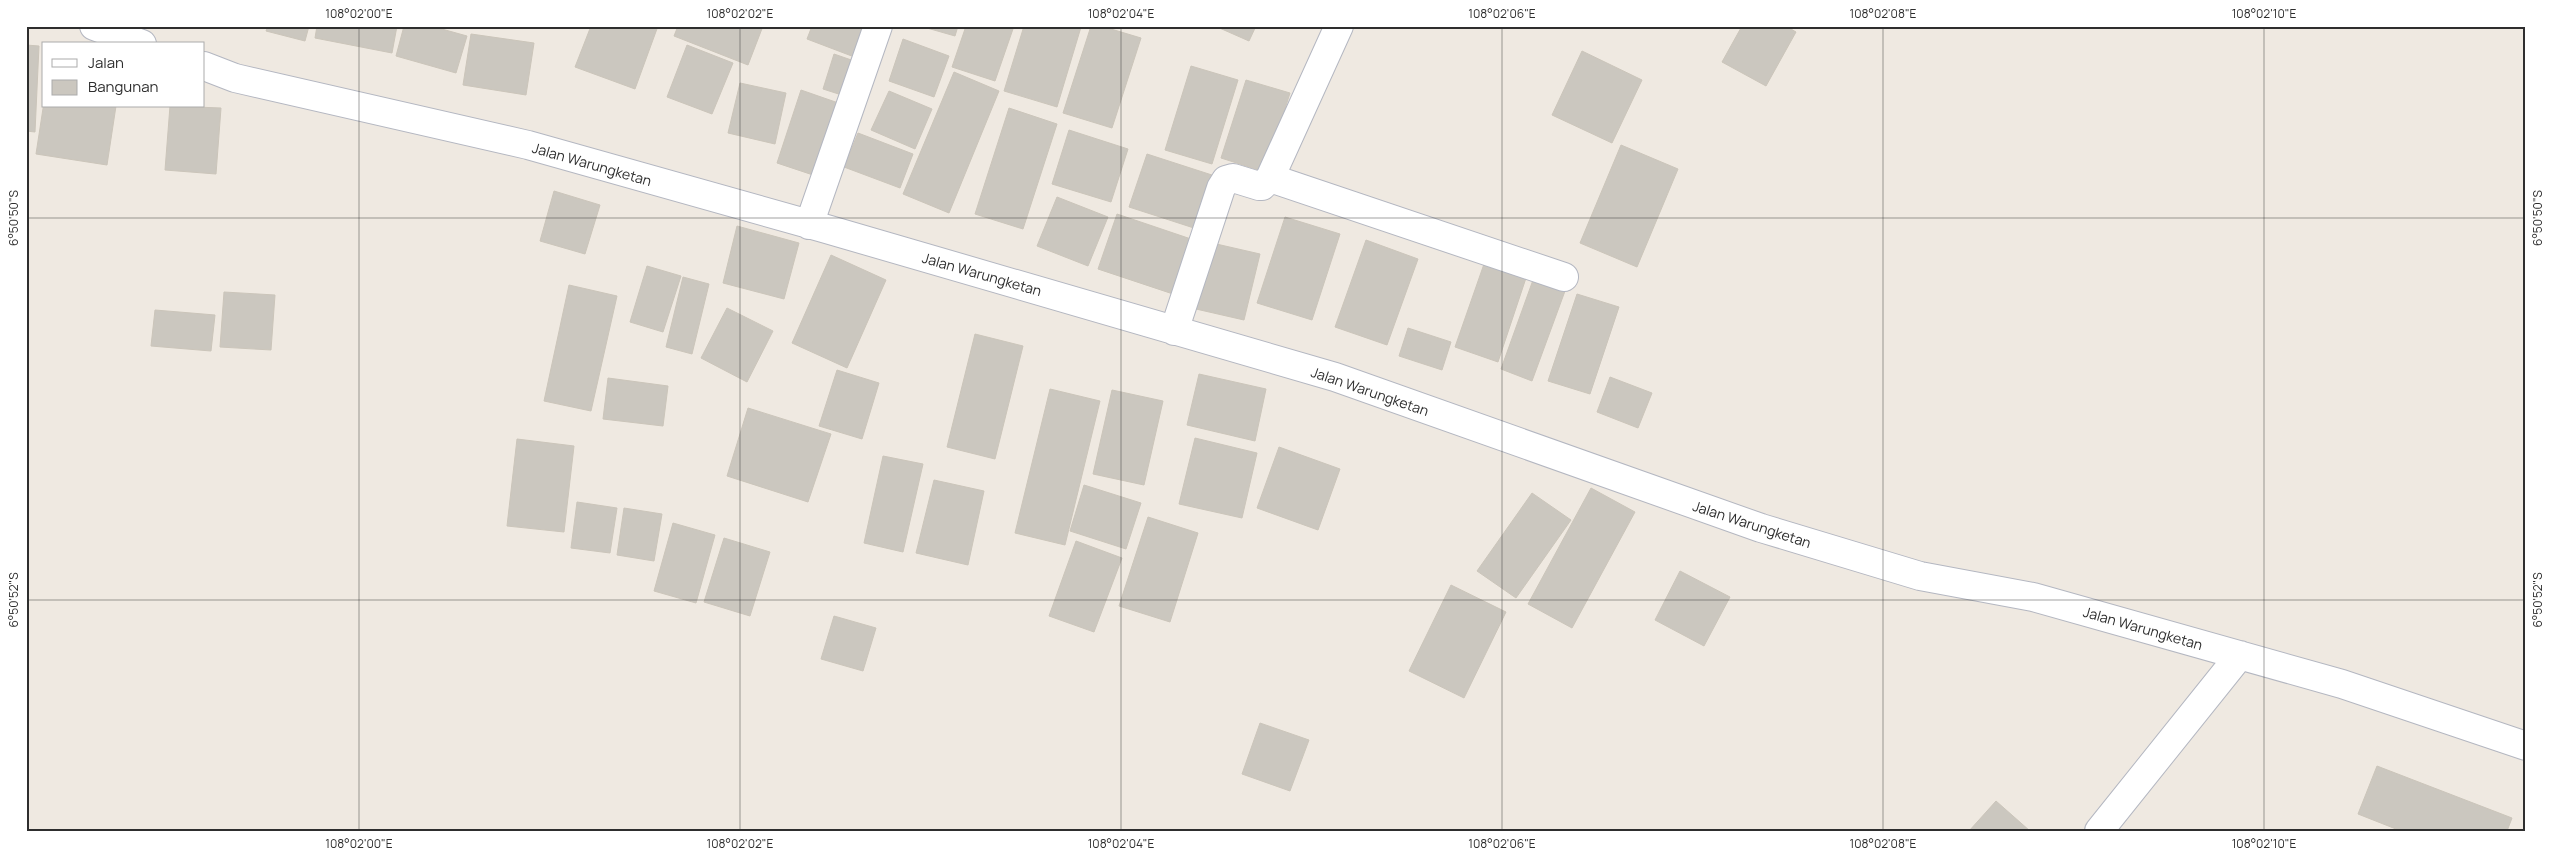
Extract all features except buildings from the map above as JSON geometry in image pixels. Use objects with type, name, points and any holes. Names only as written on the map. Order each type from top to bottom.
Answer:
[{"type":"street","points":[[94,26],[137,42]]},
{"type":"street","points":[[810,225],[878,26]]},
{"type":"street","points":[[1174,331],[1221,188],[1226,180],[1233,178],[1262,186],[1270,178],[1339,26]]},
{"type":"street","name":"Jalan Warungketan","points":[[205,66],[236,78],[528,146],[810,225],[1335,377],[1770,531],[1920,576],[2033,597],[2342,684],[2526,746]]},
{"type":"street","points":[[1270,178],[1564,276]]},
{"type":"street","points":[[2099,831],[2240,655]]}]
